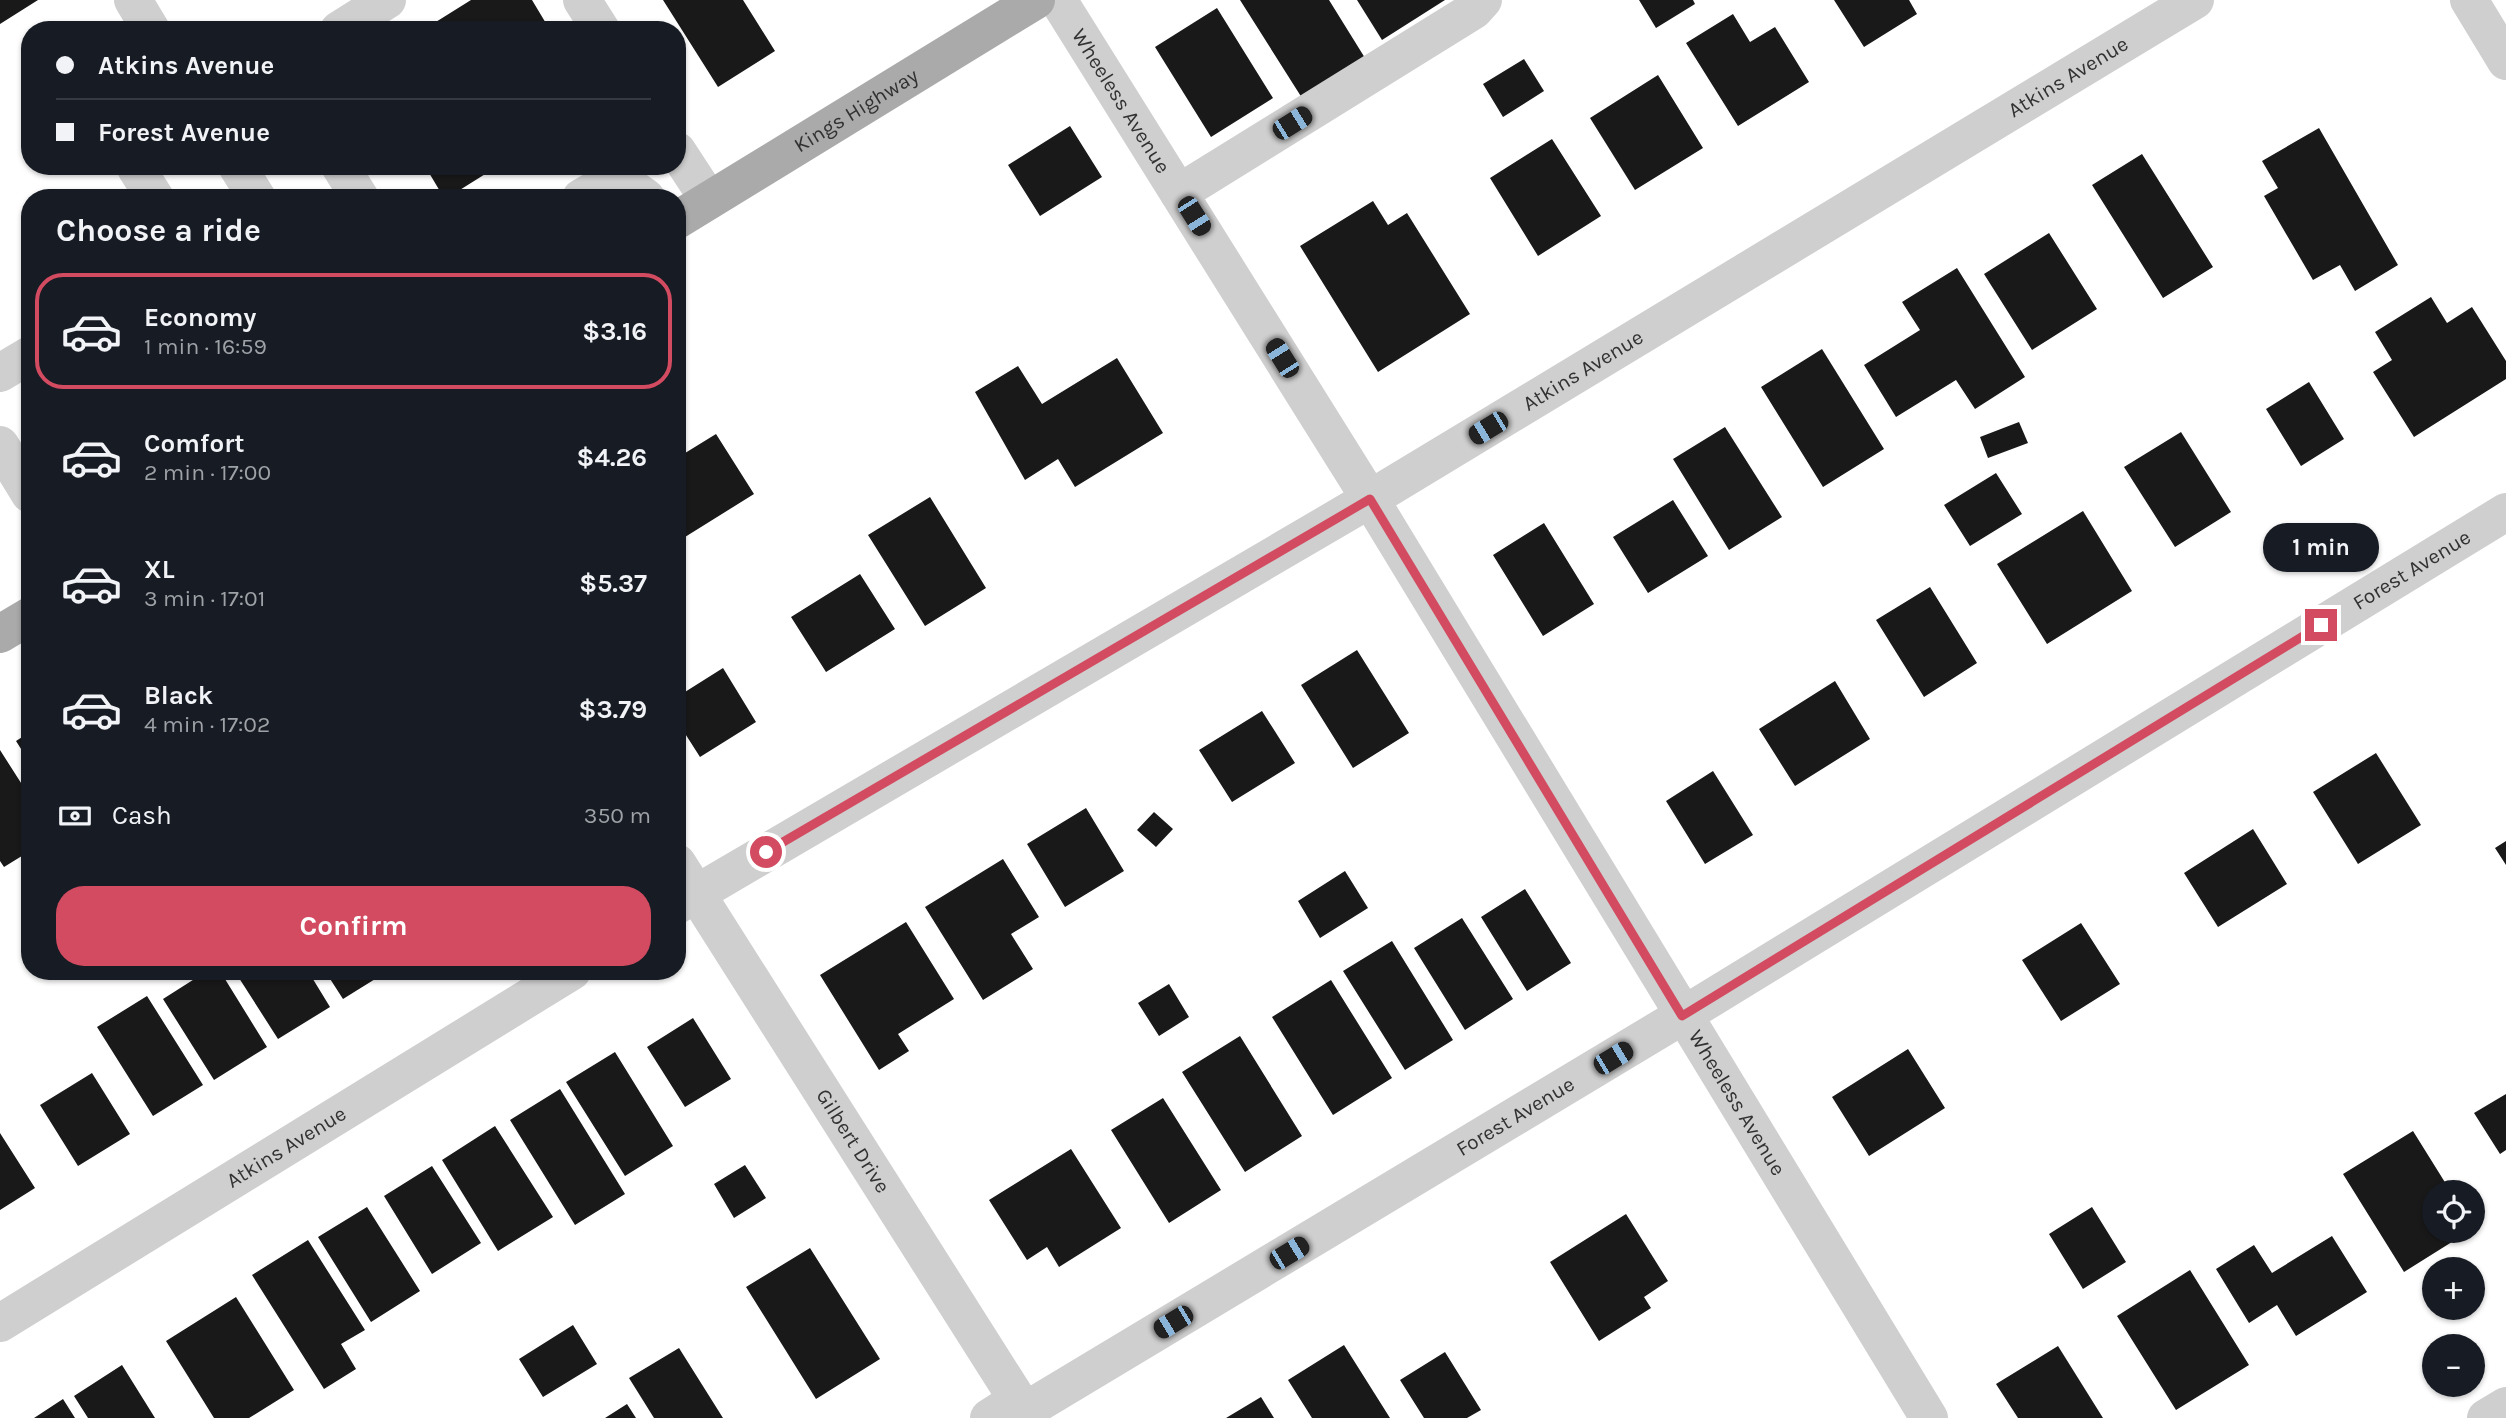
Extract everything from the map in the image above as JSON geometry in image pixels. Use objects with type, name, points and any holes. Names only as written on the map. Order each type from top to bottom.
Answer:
[{"type":"main road","name":"Kings Highway","points":[[693,210],[1036,0]]},
{"type":"main road","points":[[0,635],[21,622]]},
{"type":"street","points":[[133,0],[146,21]]},
{"type":"street","points":[[353,21],[387,0]]},
{"type":"street","points":[[582,0],[595,21]]},
{"type":"street","name":"Wheeless Avenue","points":[[1058,0],[1370,499],[1682,1016],[1929,1418]]},
{"type":"street","points":[[1179,193],[1474,10],[1483,0]]},
{"type":"street","name":"Atkins Avenue","points":[[686,886],[1370,499],[2194,0]]},
{"type":"street","points":[[2469,0],[2506,61]]},
{"type":"street","points":[[684,175],[693,210]]},
{"type":"street","points":[[596,189],[617,177],[634,189]]},
{"type":"street","points":[[0,445],[21,479]]},
{"type":"street","name":"Forest Avenue","points":[[1015,1412],[1682,1016],[2506,512]]},
{"type":"street","name":"Gilbert Drive","points":[[686,890],[1015,1412]]},
{"type":"street","name":"Atkins Avenue","points":[[0,1323],[557,980]]},
{"type":"street","points":[[2486,1418],[2506,1406]]},
{"type":"building","points":[[0,0],[38,0],[0,24]]},
{"type":"building","points":[[471,0],[532,0],[545,21],[437,21]]},
{"type":"building","points":[[663,0],[743,0],[775,51],[718,87],[686,36],[686,21],[676,21]]},
{"type":"building","points":[[1240,0],[1329,0],[1365,58],[1302,98]]},
{"type":"building","points":[[1357,0],[1445,0],[1382,40]]},
{"type":"building","points":[[1639,0],[1693,0],[1695,4],[1656,28]]},
{"type":"building","points":[[1834,0],[1909,0],[1917,14],[1864,47]]},
{"type":"building","points":[[1217,8],[1273,98],[1211,137],[1155,47]]},
{"type":"building","points":[[1733,14],[1750,42],[1775,27],[1809,82],[1738,126],[1686,43]]},
{"type":"building","points":[[1524,59],[1544,91],[1503,117],[1483,84]]},
{"type":"building","points":[[1658,75],[1703,148],[1635,190],[1590,118]]},
{"type":"building","points":[[1070,126],[1102,177],[1040,216],[1008,165]]},
{"type":"building","points":[[2319,128],[2398,265],[2355,291],[2340,265],[2313,280],[2264,196],[2278,188],[2262,161]]},
{"type":"building","points":[[1552,139],[1601,216],[1538,256],[1490,178]]},
{"type":"building","points":[[2142,154],[2213,267],[2163,298],[2092,185]]},
{"type":"building","points":[[430,175],[484,175],[461,189],[439,189]]},
{"type":"building","points":[[1373,201],[1388,225],[1407,213],[1470,314],[1378,372],[1300,246]]},
{"type":"building","points":[[2049,233],[2097,309],[2032,350],[1984,274]]},
{"type":"building","points":[[1957,268],[2025,377],[1975,409],[1956,380],[1896,417],[1864,365],[1920,330],[1902,302]]},
{"type":"building","points":[[2431,297],[2447,323],[2472,307],[2506,361],[2506,379],[2414,437],[2373,372],[2392,360],[2375,332]]},
{"type":"building","points":[[1822,349],[1884,449],[1823,487],[1761,387]]},
{"type":"building","points":[[1117,358],[1163,433],[1075,487],[1058,459],[1025,480],[975,392],[1018,366],[1042,404]]},
{"type":"building","points":[[2309,382],[2344,439],[2301,466],[2266,409]]},
{"type":"building","points":[[2019,422],[2028,443],[1988,458],[1980,437]]},
{"type":"building","points":[[1725,427],[1782,517],[1729,550],[1673,459]]},
{"type":"building","points":[[2181,432],[2231,512],[2175,547],[2124,467]]},
{"type":"building","points":[[716,434],[754,494],[686,536],[686,452]]},
{"type":"building","points":[[1996,473],[2022,514],[1970,546],[1944,505]]},
{"type":"building","points":[[930,497],[986,588],[925,626],[868,535]]},
{"type":"building","points":[[1673,500],[1708,556],[1648,593],[1613,537]]},
{"type":"building","points":[[2083,511],[2132,591],[2047,644],[1997,564]]},
{"type":"building","points":[[1544,523],[1594,604],[1543,636],[1493,555]]},
{"type":"building","points":[[860,574],[895,629],[826,672],[791,617]]},
{"type":"building","points":[[1930,587],[1977,663],[1924,697],[1876,620]]},
{"type":"building","points":[[1357,650],[1409,733],[1353,768],[1301,685]]},
{"type":"building","points":[[723,668],[756,722],[700,757],[686,735],[686,691]]},
{"type":"building","points":[[1835,681],[1870,739],[1795,786],[1759,729]]},
{"type":"building","points":[[1262,711],[1295,763],[1232,802],[1199,750]]},
{"type":"building","points":[[0,750],[21,783],[21,857],[4,867],[0,861]]},
{"type":"building","points":[[2376,753],[2421,825],[2358,864],[2313,792]]},
{"type":"building","points":[[1713,771],[1753,835],[1705,864],[1666,801]]},
{"type":"building","points":[[1086,808],[1124,871],[1065,907],[1027,844]]},
{"type":"building","points":[[1154,812],[1173,829],[1156,847],[1137,830]]},
{"type":"building","points":[[2253,829],[2287,884],[2218,927],[2184,873]]},
{"type":"building","points":[[2506,841],[2506,865],[2495,848]]},
{"type":"building","points":[[1003,859],[1039,917],[1011,934],[1033,969],[983,1000],[925,907]]},
{"type":"building","points":[[1345,871],[1368,908],[1320,938],[1298,901]]},
{"type":"building","points":[[1525,889],[1571,963],[1527,991],[1481,917]]},
{"type":"building","points":[[1462,918],[1513,999],[1465,1030],[1414,948]]},
{"type":"building","points":[[906,922],[954,999],[898,1034],[909,1051],[879,1070],[820,975]]},
{"type":"building","points":[[2081,923],[2120,984],[2061,1021],[2022,960]]},
{"type":"building","points":[[1392,941],[1453,1040],[1405,1070],[1343,971]]},
{"type":"building","points":[[193,980],[226,980],[267,1047],[214,1080],[163,999]]},
{"type":"building","points":[[240,980],[314,980],[330,1007],[278,1039]]},
{"type":"building","points":[[331,980],[374,980],[343,999]]},
{"type":"building","points":[[1331,980],[1392,1078],[1333,1115],[1272,1017]]},
{"type":"building","points":[[1169,984],[1189,1017],[1159,1036],[1138,1003]]},
{"type":"building","points":[[147,996],[203,1085],[153,1116],[97,1027]]},
{"type":"building","points":[[693,1018],[731,1079],[685,1107],[647,1047]]},
{"type":"building","points":[[1240,1036],[1302,1136],[1245,1172],[1182,1072]]},
{"type":"building","points":[[1908,1049],[1945,1108],[1869,1156],[1832,1097]]},
{"type":"building","points":[[615,1052],[673,1146],[625,1176],[566,1082]]},
{"type":"building","points":[[92,1073],[130,1134],[78,1166],[40,1105]]},
{"type":"building","points":[[560,1089],[625,1194],[575,1225],[510,1120]]},
{"type":"building","points":[[2506,1094],[2506,1150],[2500,1154],[2474,1113]]},
{"type":"building","points":[[1163,1098],[1221,1190],[1169,1223],[1111,1130]]},
{"type":"building","points":[[495,1126],[553,1217],[498,1251],[442,1160]]},
{"type":"building","points":[[2413,1131],[2444,1180],[2422,1180],[2422,1243],[2450,1243],[2428,1257],[2422,1257],[2422,1261],[2404,1272],[2343,1174]]},
{"type":"building","points":[[0,1133],[35,1188],[0,1210]]},
{"type":"building","points":[[1071,1149],[1121,1228],[1059,1267],[1047,1247],[1027,1260],[989,1200]]},
{"type":"building","points":[[745,1165],[766,1198],[734,1218],[714,1184]]},
{"type":"building","points":[[432,1166],[481,1243],[432,1274],[384,1196]]},
{"type":"building","points":[[367,1207],[420,1291],[371,1322],[318,1237]]},
{"type":"building","points":[[2092,1207],[2126,1262],[2083,1289],[2049,1234]]},
{"type":"building","points":[[1626,1214],[1668,1281],[1644,1297],[1651,1308],[1599,1341],[1550,1262]]},
{"type":"building","points":[[2332,1236],[2367,1292],[2296,1336],[2277,1305],[2249,1323],[2216,1269],[2254,1245],[2272,1273]]},
{"type":"building","points":[[308,1240],[365,1330],[341,1344],[356,1369],[324,1389],[252,1275]]},
{"type":"building","points":[[810,1248],[880,1359],[816,1399],[746,1287]]},
{"type":"building","points":[[2190,1270],[2249,1365],[2176,1410],[2117,1316]]},
{"type":"building","points":[[236,1297],[294,1390],[249,1418],[214,1418],[166,1341]]},
{"type":"building","points":[[573,1325],[597,1364],[543,1397],[519,1359]]},
{"type":"building","points":[[1344,1345],[1390,1418],[1312,1418],[1288,1380]]},
{"type":"building","points":[[2058,1346],[2103,1418],[2018,1418],[1996,1384]]},
{"type":"building","points":[[679,1348],[723,1418],[654,1418],[629,1378]]},
{"type":"building","points":[[1445,1352],[1481,1410],[1467,1418],[1424,1418],[1400,1380]]},
{"type":"building","points":[[122,1365],[155,1418],[88,1418],[74,1396]]},
{"type":"building","points":[[1261,1397],[1274,1418],[1226,1418]]},
{"type":"building","points":[[63,1399],[75,1418],[34,1418]]},
{"type":"building","points":[[627,1404],[636,1418],[605,1418]]},
{"type":"route","points":[[766,852],[1370,499],[1682,1016],[2321,625]]}]
